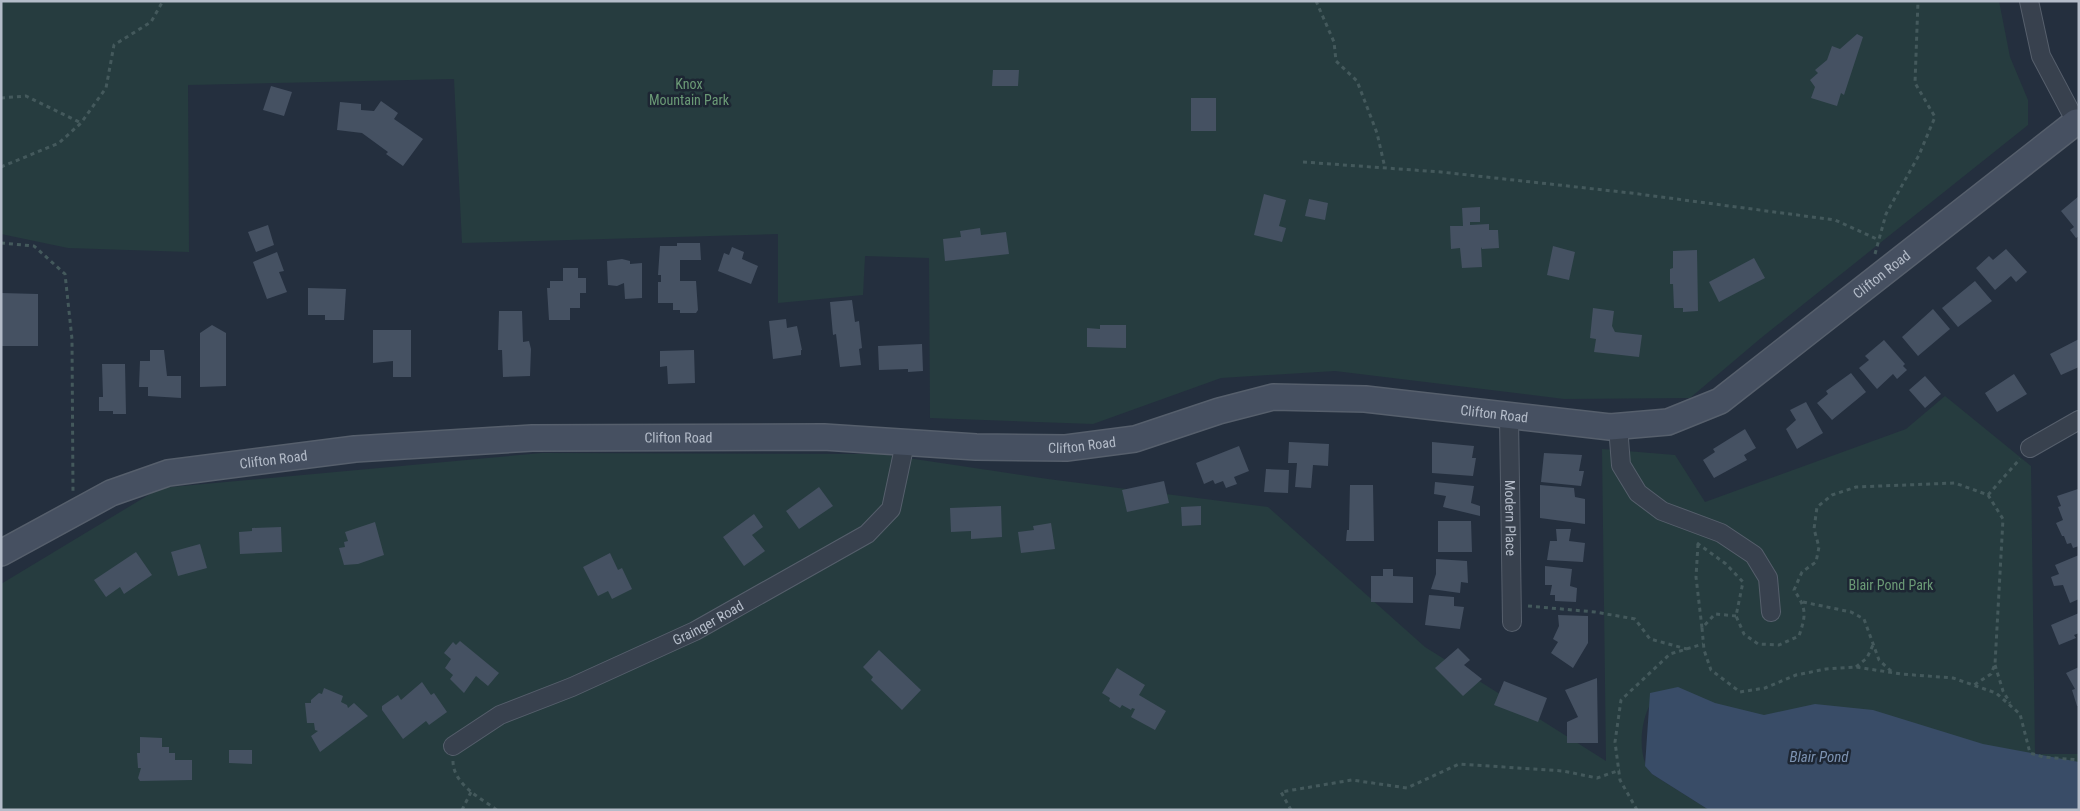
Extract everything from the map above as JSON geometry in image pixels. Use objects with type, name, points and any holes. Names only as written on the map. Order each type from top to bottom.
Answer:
[{"type":"main road","name":"Clifton Road","points":[[1,553],[110,492],[168,473],[355,449],[532,438],[824,437],[976,448],[1066,448],[1135,439],[1219,411],[1273,397],[1364,400],[1618,426],[1668,422],[1720,401],[2076,122]]},
{"type":"street","points":[[2029,1],[2041,56],[2076,122]]},
{"type":"street","name":"Modern Place","points":[[1510,416],[1512,622]]},
{"type":"street","points":[[2030,448],[2079,420]]},
{"type":"street","points":[[1618,426],[1621,465],[1638,493],[1662,511],[1721,533],[1754,555],[1768,578],[1771,612]]},
{"type":"street","name":"Grainger Road","points":[[454,746],[500,715],[572,687],[695,631],[867,534],[891,509],[905,443]]},
{"type":"path","points":[[1,167],[59,143],[81,123],[106,88],[114,45],[150,22],[163,1]]},
{"type":"path","points":[[1316,1],[1334,42],[1336,61],[1356,81],[1377,133],[1385,168]]},
{"type":"path","points":[[1866,287],[1886,214],[1918,155],[1935,117],[1915,83],[1918,1]]},
{"type":"path","points":[[1,98],[26,96],[81,123]]},
{"type":"path","points":[[1303,162],[1385,168],[1631,193],[1835,220],[1879,240]]},
{"type":"path","points":[[1,243],[34,246],[65,274],[72,339],[74,513]]},
{"type":"path","points":[[1988,495],[2030,448]]},
{"type":"path","points":[[1676,516],[1683,532],[1726,564],[1743,582],[1736,616],[1744,634],[1758,644],[1779,646],[1799,636],[1805,616],[1802,602],[1794,590],[1802,572],[1816,562],[1819,547],[1814,529],[1817,507],[1832,495],[1856,486],[1955,483],[1988,495],[2003,520],[1994,664],[1991,674],[1974,685]]},
{"type":"path","points":[[1698,544],[1696,577],[1703,644],[1711,670],[1740,692],[1765,688],[1796,675],[1826,669],[1856,667],[1892,673],[1953,678],[1996,693],[2020,714],[2030,753],[2043,757],[2079,760]]},
{"type":"path","points":[[1802,602],[1851,612],[1864,619],[1879,660],[1892,673]]},
{"type":"path","points":[[1512,605],[1595,612],[1635,619],[1650,639],[1688,649]]},
{"type":"path","points":[[1702,628],[1715,614],[1736,616]]},
{"type":"path","points":[[1637,810],[1620,780],[1620,770],[1614,742],[1621,700],[1670,654],[1703,644]]},
{"type":"path","points":[[1856,667],[1867,658],[1873,644]]},
{"type":"path","points":[[1994,664],[2003,691],[2012,707]]},
{"type":"path","points":[[454,746],[453,770],[471,792],[497,810]]},
{"type":"path","points":[[1291,810],[1281,792],[1352,780],[1406,788],[1459,764],[1563,771],[1596,778],[1620,770]]},
{"type":"path","points":[[462,810],[471,792]]},
{"type":"green space","name":"Knox Mountain Park","points":[[1,1],[1999,1],[2010,57],[2028,100],[2028,125],[1761,338],[1690,398],[1564,399],[1335,371],[1221,378],[1093,424],[930,418],[929,258],[865,256],[863,295],[778,303],[778,234],[462,243],[454,79],[188,85],[189,252],[68,248],[1,234]]},
{"type":"green space","name":"Blair Pond Park","points":[[1945,396],[2031,466],[2035,754],[2079,754],[2079,778],[1817,723],[1650,705],[1642,730],[1642,750],[1647,767],[1652,774],[1709,810],[1,810],[1,584],[160,488],[542,453],[881,454],[1048,479],[1268,507],[1425,647],[1606,761],[1602,449],[1675,455],[1705,502],[1906,429]]},
{"type":"water","name":"Blair Pond","points":[[1678,687],[1715,703],[1764,715],[1815,704],[1873,710],[1983,744],[2079,762],[2079,810],[1709,810],[1652,774],[1645,766],[1650,693]]},
{"type":"building","points":[[1857,34],[1863,37],[1844,95],[1841,93],[1837,106],[1811,98],[1815,87],[1810,80],[1818,73],[1815,70],[1827,60],[1832,46],[1840,49]]},
{"type":"building","points":[[993,70],[1019,70],[1018,86],[992,86]]},
{"type":"building","points":[[271,86],[292,92],[284,116],[263,110]]},
{"type":"building","points":[[1191,98],[1216,98],[1216,131],[1191,131]]},
{"type":"building","points":[[381,101],[398,113],[394,119],[423,139],[403,166],[386,154],[388,152],[362,133],[337,130],[340,102],[361,104],[361,110],[374,111]]},
{"type":"building","points":[[1264,194],[1286,200],[1279,226],[1286,228],[1282,242],[1254,235]]},
{"type":"building","points":[[2079,196],[2079,236],[2076,238],[2070,230],[2074,227],[2061,211]]},
{"type":"building","points":[[1309,199],[1328,203],[1325,220],[1305,216]]},
{"type":"building","points":[[1480,207],[1480,222],[1470,222],[1470,225],[1489,224],[1489,230],[1498,230],[1499,248],[1482,249],[1481,247],[1482,267],[1462,268],[1460,248],[1451,249],[1450,226],[1463,226],[1462,208]]},
{"type":"building","points":[[268,225],[274,245],[256,252],[248,232]]},
{"type":"building","points":[[980,228],[981,235],[1006,232],[1009,254],[945,261],[943,239],[961,237],[960,231]]},
{"type":"building","points":[[677,243],[700,243],[701,260],[680,260],[680,281],[696,281],[698,310],[696,313],[680,313],[680,310],[673,310],[673,303],[658,303],[658,282],[661,282],[661,275],[658,275],[660,246],[677,246]]},
{"type":"building","points":[[1553,246],[1575,252],[1569,280],[1547,275]]},
{"type":"building","points":[[732,247],[744,252],[742,259],[758,266],[751,284],[718,271],[724,253],[729,255]]},
{"type":"building","points":[[2006,249],[2027,272],[2016,282],[2011,276],[1995,290],[1976,268],[1989,256],[1993,260]]},
{"type":"building","points":[[1697,250],[1698,311],[1683,312],[1683,308],[1674,308],[1673,284],[1670,284],[1670,269],[1673,268],[1673,251]]},
{"type":"building","points":[[277,252],[284,271],[279,272],[287,292],[267,299],[253,262]]},
{"type":"building","points":[[1754,258],[1765,278],[1719,302],[1709,282]]},
{"type":"building","points":[[622,259],[630,261],[630,264],[642,263],[642,298],[625,299],[624,283],[617,286],[608,285],[607,261]]},
{"type":"building","points":[[563,268],[578,268],[578,278],[586,278],[586,293],[580,293],[580,308],[570,308],[570,320],[549,320],[547,288],[550,288],[550,281],[563,281]]},
{"type":"building","points":[[1975,281],[1992,301],[1958,327],[1942,308]]},
{"type":"building","points":[[308,288],[346,289],[344,320],[325,320],[325,315],[308,315]]},
{"type":"building","points":[[1,293],[38,294],[38,346],[1,346]]},
{"type":"building","points":[[852,300],[855,322],[859,321],[862,348],[859,349],[861,365],[840,367],[836,334],[833,335],[830,302]]},
{"type":"building","points":[[1593,308],[1614,311],[1612,326],[1615,332],[1642,335],[1639,357],[1594,352],[1596,339],[1590,338]]},
{"type":"building","points":[[1933,309],[1950,329],[1918,356],[1902,337]]},
{"type":"building","points":[[499,311],[522,311],[523,342],[529,341],[531,349],[530,376],[503,377],[502,350],[498,350]]},
{"type":"building","points":[[786,319],[787,328],[797,326],[802,350],[801,355],[773,359],[769,321]]},
{"type":"building","points":[[212,325],[226,333],[226,386],[200,387],[200,333]]},
{"type":"building","points":[[1100,325],[1126,325],[1126,348],[1087,347],[1087,328],[1100,329]]},
{"type":"building","points":[[373,330],[411,330],[411,377],[393,377],[393,361],[373,363]]},
{"type":"building","points":[[2079,339],[2079,367],[2061,375],[2050,354]]},
{"type":"building","points":[[1884,340],[1905,364],[1903,366],[1907,370],[1897,379],[1893,374],[1877,389],[1859,368],[1869,360],[1865,356]]},
{"type":"building","points":[[922,344],[923,371],[908,372],[908,369],[879,370],[878,346]]},
{"type":"building","points":[[150,350],[164,350],[167,376],[181,376],[181,398],[148,396],[148,387],[139,387],[140,361],[150,361]]},
{"type":"building","points":[[694,350],[695,383],[668,384],[667,366],[660,367],[660,351]]},
{"type":"building","points":[[102,364],[125,364],[126,414],[113,414],[113,411],[99,411],[99,397],[103,397]]},
{"type":"building","points":[[1851,373],[1866,392],[1832,420],[1817,403],[1828,394],[1826,391]]},
{"type":"building","points":[[2014,374],[2027,394],[1997,412],[1985,393]]},
{"type":"building","points":[[1925,376],[1941,394],[1925,408],[1909,390]]},
{"type":"building","points":[[1806,402],[1823,433],[1797,449],[1786,429],[1796,420],[1790,410]]},
{"type":"building","points":[[1745,429],[1756,448],[1744,455],[1747,460],[1714,478],[1703,460],[1715,452],[1713,449]]},
{"type":"building","points":[[1289,442],[1329,444],[1328,466],[1313,465],[1311,488],[1295,487],[1297,463],[1288,463]]},
{"type":"building","points":[[1432,442],[1474,446],[1472,458],[1476,458],[1473,476],[1432,473]]},
{"type":"building","points":[[1239,446],[1249,471],[1234,477],[1237,484],[1226,488],[1223,481],[1215,484],[1213,480],[1204,484],[1196,463]]},
{"type":"building","points":[[1544,453],[1582,455],[1579,471],[1584,471],[1581,486],[1541,482]]},
{"type":"building","points":[[1266,469],[1289,470],[1288,493],[1264,492]]},
{"type":"building","points":[[1164,481],[1169,503],[1127,512],[1122,490]]},
{"type":"building","points":[[1435,482],[1474,486],[1471,503],[1480,506],[1480,516],[1443,507],[1446,496],[1434,494]]},
{"type":"building","points":[[1350,485],[1373,485],[1374,541],[1346,541],[1347,530],[1349,530]]},
{"type":"building","points":[[1540,485],[1574,488],[1575,497],[1585,499],[1585,524],[1540,518]]},
{"type":"building","points":[[819,487],[833,506],[799,529],[786,511]]},
{"type":"building","points":[[2078,489],[2079,546],[2073,548],[2071,543],[2067,544],[2056,523],[2063,520],[2058,507],[2061,506],[2057,496]]},
{"type":"building","points":[[1001,506],[1002,537],[971,539],[971,531],[951,532],[950,508]]},
{"type":"building","points":[[1201,506],[1201,525],[1182,526],[1181,507]]},
{"type":"building","points":[[754,514],[763,527],[752,535],[765,551],[744,566],[723,537]]},
{"type":"building","points":[[1438,521],[1471,521],[1472,552],[1438,552]]},
{"type":"building","points":[[375,522],[384,555],[358,564],[344,565],[339,548],[345,547],[344,542],[348,541],[345,532]]},
{"type":"building","points":[[1051,523],[1055,549],[1021,553],[1018,532],[1034,530],[1033,526]]},
{"type":"building","points":[[281,527],[282,552],[240,554],[239,532],[252,531],[252,528]]},
{"type":"building","points":[[1556,529],[1571,529],[1569,541],[1585,543],[1583,562],[1547,560],[1550,541],[1557,541]]},
{"type":"building","points":[[200,544],[207,568],[178,576],[171,552]]},
{"type":"building","points":[[136,552],[152,575],[124,594],[120,587],[106,597],[94,580]]},
{"type":"building","points":[[610,553],[618,570],[622,568],[632,589],[612,599],[608,591],[598,596],[583,567]]},
{"type":"building","points":[[2079,555],[2079,599],[2070,603],[2063,585],[2054,586],[2051,577],[2059,574],[2055,565]]},
{"type":"building","points":[[1436,559],[1467,561],[1468,583],[1461,582],[1460,593],[1431,589],[1436,574]]},
{"type":"building","points":[[1545,566],[1572,569],[1570,586],[1577,588],[1576,602],[1555,601],[1555,595],[1550,595],[1552,585],[1545,585]]},
{"type":"building","points":[[1383,569],[1393,569],[1393,576],[1413,577],[1413,603],[1371,602],[1371,576],[1383,576]]},
{"type":"building","points":[[1429,595],[1454,597],[1454,606],[1464,607],[1460,629],[1425,625]]},
{"type":"building","points":[[2079,613],[2079,633],[2074,635],[2076,638],[2059,645],[2051,625]]},
{"type":"building","points":[[1558,615],[1588,616],[1588,643],[1573,668],[1551,653],[1558,642],[1553,639],[1559,626]]},
{"type":"building","points":[[460,641],[499,673],[488,686],[476,676],[464,693],[450,679],[453,675],[445,668],[451,659],[444,653],[453,642],[456,645]]},
{"type":"building","points":[[1458,648],[1470,660],[1464,665],[1482,679],[1463,696],[1435,668]]},
{"type":"building","points":[[879,650],[921,690],[902,710],[871,680],[873,677],[863,667]]},
{"type":"building","points":[[2079,667],[2079,706],[2077,706],[2072,690],[2075,689],[2066,673]]},
{"type":"building","points":[[1117,668],[1145,685],[1139,695],[1166,711],[1155,730],[1131,717],[1135,709],[1132,708],[1131,710],[1122,705],[1120,708],[1109,701],[1110,698],[1102,693]]},
{"type":"building","points":[[1597,678],[1598,743],[1567,743],[1567,722],[1578,717],[1565,690]]},
{"type":"building","points":[[1504,681],[1547,698],[1538,722],[1494,705]]},
{"type":"building","points":[[422,682],[431,695],[434,693],[447,712],[429,725],[426,721],[403,739],[382,710],[382,706],[398,695],[401,700]]},
{"type":"building","points":[[324,688],[343,696],[341,702],[347,705],[348,708],[354,703],[368,716],[320,752],[311,736],[318,731],[315,730],[314,723],[307,723],[305,703],[311,703],[311,700],[319,693],[322,694]]},
{"type":"building","points":[[140,737],[162,738],[162,747],[169,747],[169,753],[175,753],[175,760],[192,760],[192,780],[140,781],[138,778],[141,768],[138,768],[137,753],[140,753]]},
{"type":"building","points":[[229,750],[252,750],[252,764],[229,763]]}]
